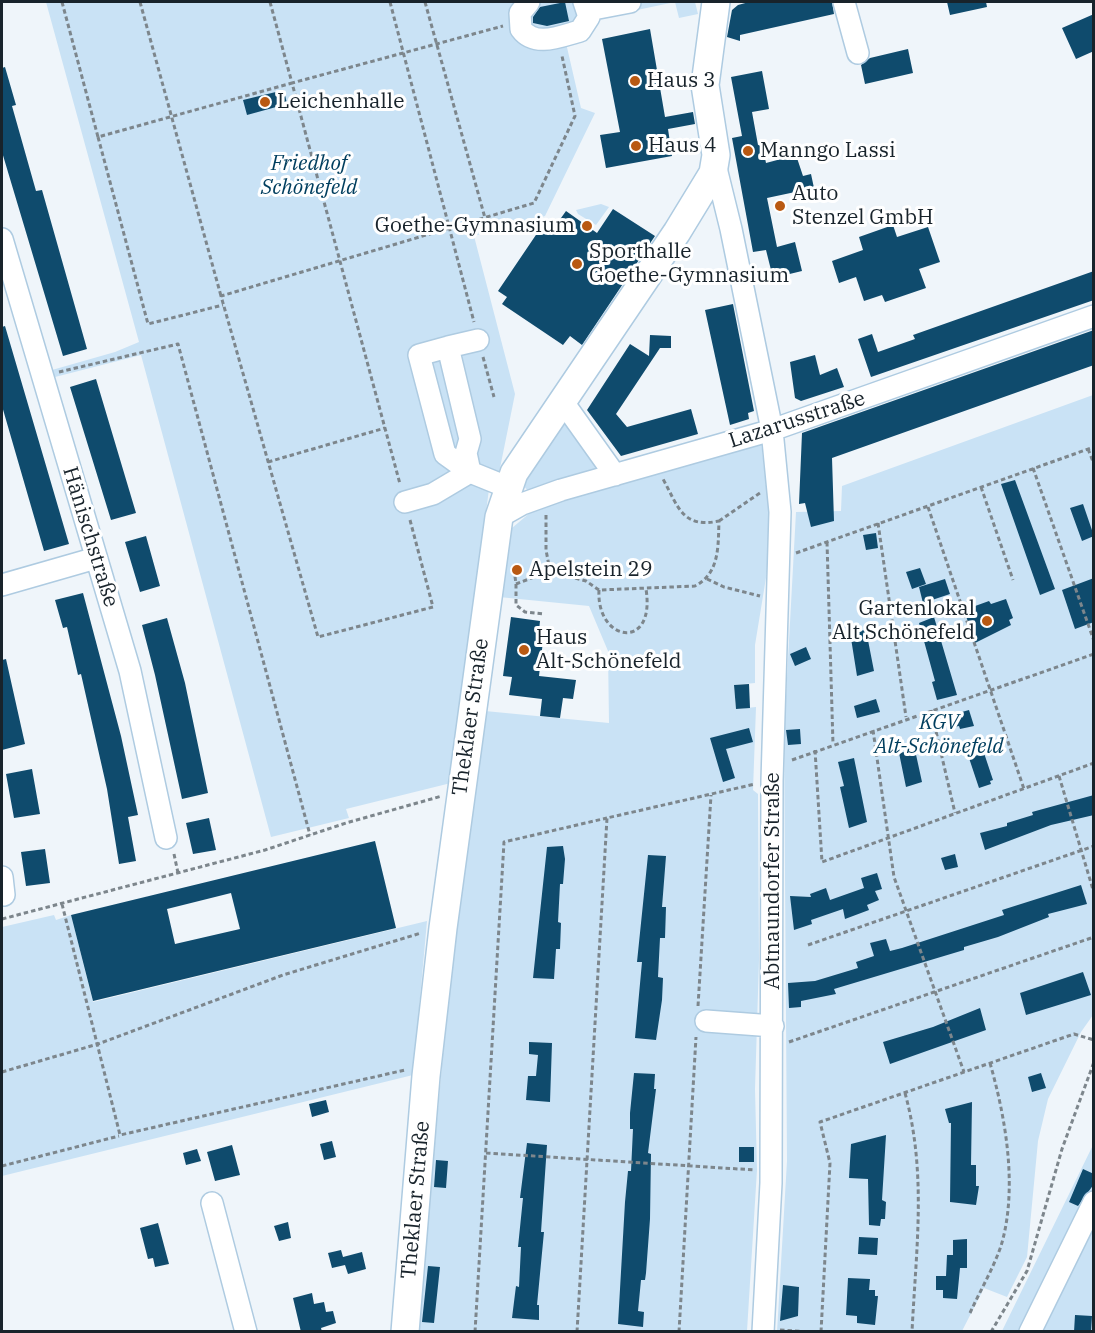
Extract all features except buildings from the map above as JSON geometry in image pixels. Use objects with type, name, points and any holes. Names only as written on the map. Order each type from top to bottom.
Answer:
[{"type":"main road","points":[[715,164],[715,144],[705,85],[716,2]]},
{"type":"main road","name":"Theklaer Straße","points":[[405,1332],[426,1076],[452,849],[499,517],[507,487],[687,216],[710,179],[715,164]]},
{"type":"street","points":[[529,2],[520,13],[519,22],[525,34],[533,39],[557,37],[580,31],[588,23],[586,6],[630,2]]},
{"type":"street","points":[[844,2],[858,53]]},
{"type":"street","name":"Abtnaundorfer Straße","points":[[715,164],[731,229],[772,430],[778,480],[778,600],[772,781],[773,1026],[770,1331]]},
{"type":"street","name":"Hänischstraße","points":[[2,238],[130,671],[165,838]]},
{"type":"street","name":"Lazarusstraße","points":[[499,517],[522,504],[772,430],[1094,316]]},
{"type":"street","points":[[478,340],[419,355],[445,454],[471,472],[507,487]]},
{"type":"street","points":[[448,347],[470,439],[466,453],[471,472]]},
{"type":"street","points":[[563,402],[615,475]]},
{"type":"street","points":[[405,502],[433,494],[471,472]]},
{"type":"street","points":[[2,585],[96,558]]},
{"type":"street","points":[[700,1021],[773,1026]]},
{"type":"street","points":[[1030,1332],[1094,1202]]},
{"type":"street","points":[[212,1203],[246,1332]]},
{"type":"path","points":[[62,2],[148,324],[223,304]]},
{"type":"path","points":[[140,2],[318,637],[433,607],[270,2]]},
{"type":"path","points":[[390,2],[494,397]]},
{"type":"path","points":[[425,2],[485,218]]},
{"type":"path","points":[[98,137],[519,22]]},
{"type":"path","points":[[221,296],[534,203],[576,116],[557,37]]},
{"type":"path","points":[[43,377],[117,356],[178,344],[310,835]]},
{"type":"path","points":[[268,462],[385,428]]},
{"type":"path","points":[[795,553],[1094,447]]},
{"type":"path","points":[[1088,449],[1094,464]]},
{"type":"path","points":[[655,464],[681,512],[689,520],[705,524],[719,521],[778,480]]},
{"type":"path","points":[[1033,468],[1094,641]]},
{"type":"path","points":[[981,487],[1013,580]]},
{"type":"path","points":[[546,496],[546,550],[550,571]]},
{"type":"path","points":[[927,506],[1024,789]]},
{"type":"path","points":[[516,584],[550,571],[586,581],[599,590],[695,586],[707,579],[718,557],[719,521]]},
{"type":"path","points":[[879,523],[906,718]]},
{"type":"path","points":[[827,542],[833,744]]},
{"type":"path","points":[[513,559],[516,605],[525,612],[544,614]]},
{"type":"path","points":[[707,579],[724,587],[778,600]]},
{"type":"path","points":[[599,590],[602,613],[613,629],[622,633],[636,629],[643,623],[648,605],[646,589]]},
{"type":"path","points":[[785,762],[1094,654]]},
{"type":"path","points":[[931,710],[956,814]]},
{"type":"path","points":[[873,730],[894,877],[964,1072]]},
{"type":"path","points":[[815,750],[822,862],[1094,764]]},
{"type":"path","points":[[1059,776],[1094,893]]},
{"type":"path","points":[[475,1332],[504,842],[753,784]]},
{"type":"path","points":[[2,919],[265,850],[462,790]]},
{"type":"path","points":[[679,1332],[688,1165],[700,1021],[711,795]]},
{"type":"path","points":[[577,1332],[607,818]]},
{"type":"path","points":[[808,945],[1094,846]]},
{"type":"path","points":[[62,904],[120,1136]]},
{"type":"path","points":[[2,1072],[98,1044],[283,975],[443,928]]},
{"type":"path","points":[[786,1043],[1094,937]]},
{"type":"path","points":[[821,1332],[830,1163],[820,1122],[1074,1034],[1094,1040]]},
{"type":"path","points":[[991,1332],[1027,1271],[1062,1149],[1094,1062]]},
{"type":"path","points":[[970,1313],[1001,1245],[1010,1185],[1002,1106],[990,1063]]},
{"type":"path","points":[[2,1166],[403,1070],[426,1076]]},
{"type":"path","points":[[905,1093],[915,1130],[920,1172],[912,1332]]},
{"type":"path","points":[[485,1153],[758,1170]]},
{"type":"path","points":[[770,1331],[812,1332]]},
{"type":"green space","name":"Friedhof Schönefeld","points":[[46,2],[675,2],[604,17],[566,43],[581,108],[595,113],[545,216],[474,236],[515,394],[499,473],[489,489],[451,783],[346,809],[349,818],[271,837],[141,355],[55,377],[52,370],[115,352],[139,342]]},
{"type":"green space","points":[[675,2],[695,2],[698,14],[679,18]]},
{"type":"green space","points":[[601,204],[609,207],[596,225],[578,214],[576,210]]},
{"type":"green space","name":"KGV Alt-Schönefeld","points":[[1093,395],[1093,1015],[1081,1032],[1048,1099],[1038,1141],[1027,1257],[1007,1297],[984,1288],[962,1331],[777,1332],[787,1161],[784,733],[796,512],[841,511],[842,486]]},
{"type":"green space","points":[[564,421],[604,471],[529,492],[521,483]]},
{"type":"green space","points":[[761,440],[772,541],[755,645],[755,683],[734,685],[736,709],[756,707],[753,790],[758,794],[759,960],[755,1089],[757,1170],[747,1331],[418,1332],[449,987],[485,711],[609,723],[608,651],[589,606],[499,597],[512,528],[538,506]]},
{"type":"green space","points":[[54,915],[56,920],[71,915],[93,1002],[427,921],[413,1075],[2,1176],[2,927]]},
{"type":"green space","points":[[1093,1145],[1093,1331],[1002,1331]]},
{"type":"place","name":"Haus 3","points":[[635,81]]},
{"type":"place","name":"Leichenhalle","points":[[265,102]]},
{"type":"place","name":"Haus 4","points":[[636,146]]},
{"type":"place","name":"Manngo Lassi","points":[[748,151]]},
{"type":"place","name":"Auto Stenzel GmbH","points":[[780,206]]},
{"type":"place","name":"Goethe-Gymnasium","points":[[587,226]]},
{"type":"place","name":"Sporthalle Goethe-Gymnasium","points":[[577,264]]},
{"type":"place","name":"Apelstein 29","points":[[517,570]]},
{"type":"place","name":"Gartenlokal Alt Schönefeld","points":[[987,621]]},
{"type":"place","name":"Haus Alt-Schönefeld","points":[[524,650]]}]
